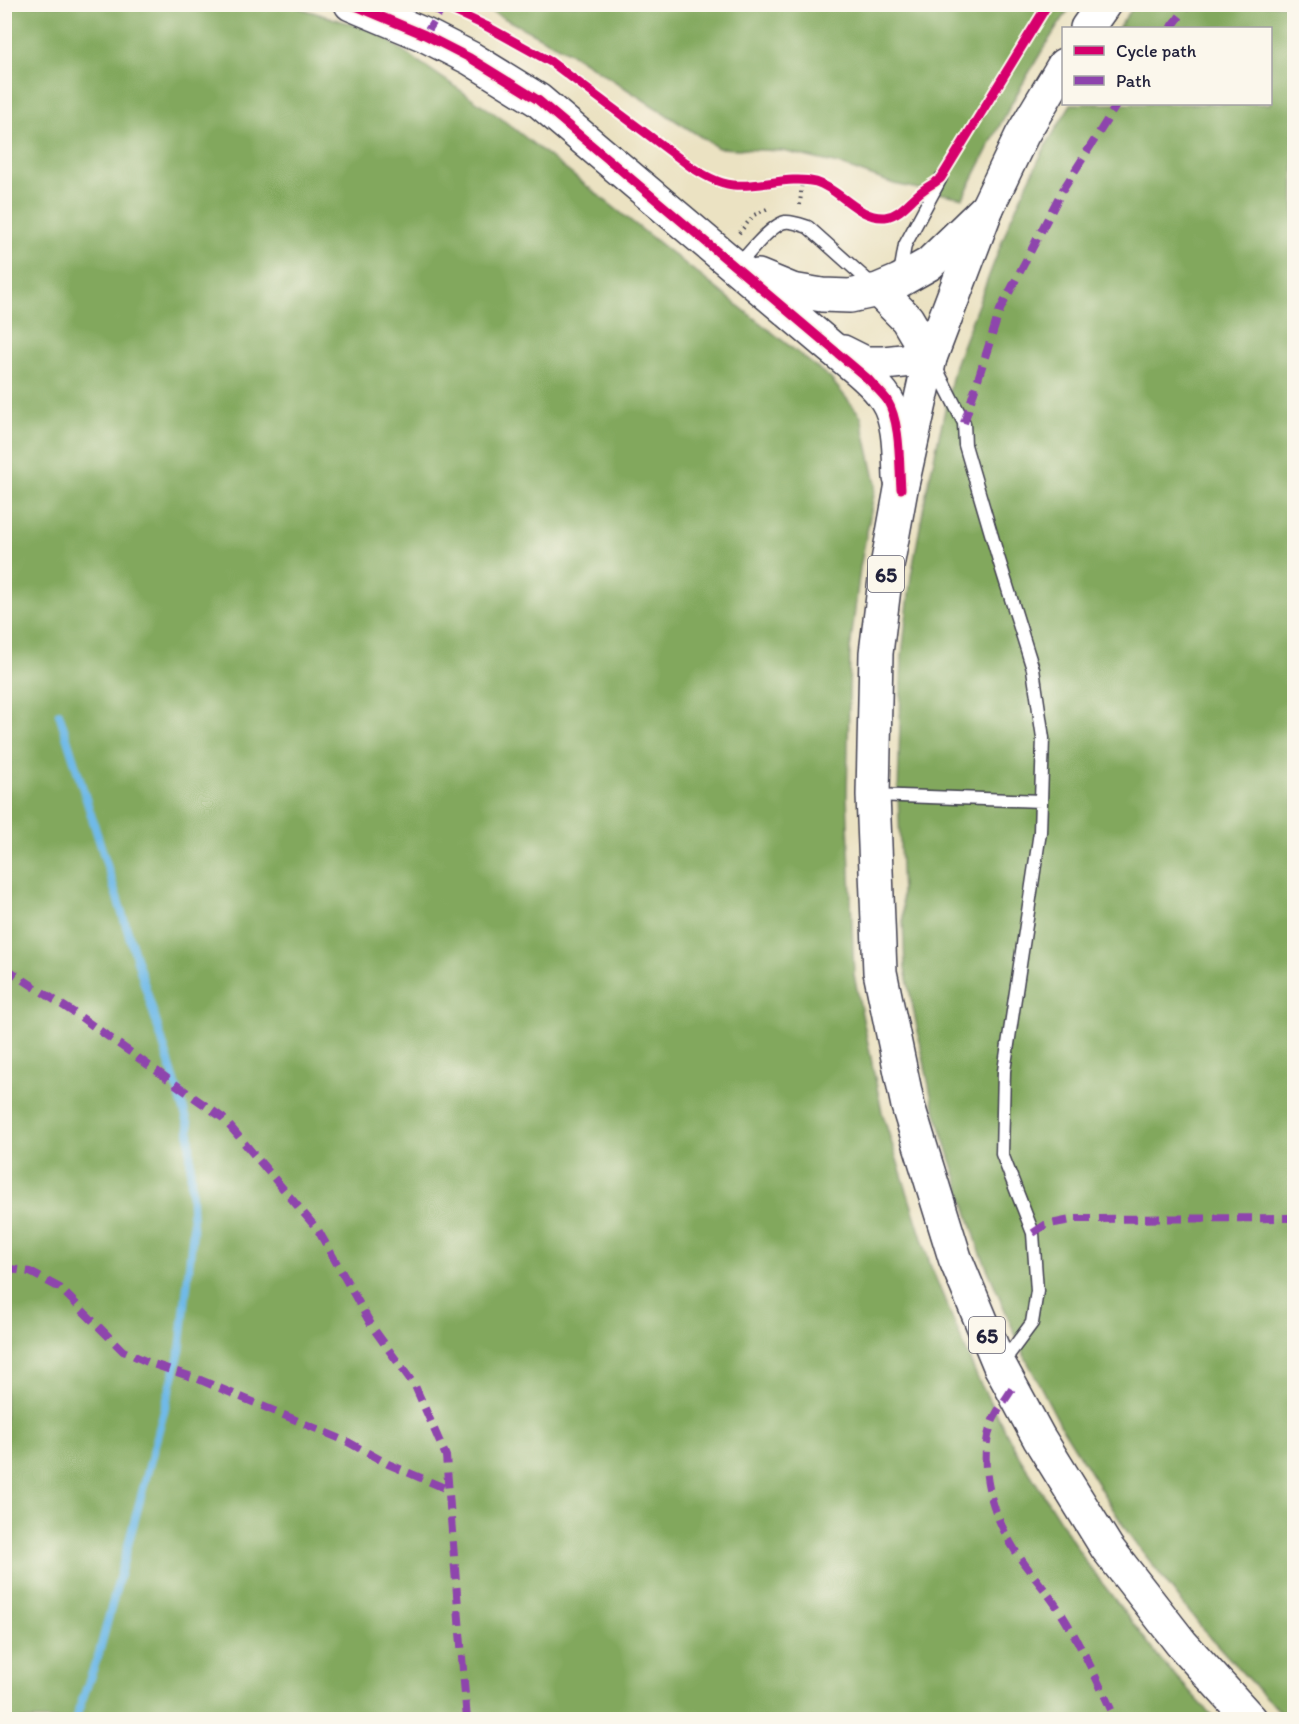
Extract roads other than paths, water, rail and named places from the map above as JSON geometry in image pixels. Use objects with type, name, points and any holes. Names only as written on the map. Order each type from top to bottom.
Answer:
[{"type":"main road","points":[[351,4],[425,35],[470,58],[538,100],[868,379],[887,400],[893,415],[898,440],[901,489]]},
{"type":"main road","points":[[1088,27],[1104,4]]},
{"type":"main road","name":"65","points":[[1062,68],[1022,135],[987,208],[930,358],[901,489],[886,572],[876,652],[873,795],[880,972],[908,1106],[955,1258],[1000,1366],[1039,1438],[1107,1548],[1181,1643],[1251,1719]]},
{"type":"main road","points":[[736,267],[792,290],[822,295],[849,296],[889,286],[929,264],[987,208]]},
{"type":"main road","points":[[827,344],[865,363],[930,358],[889,286]]},
{"type":"lane","points":[[736,267],[769,232],[785,222],[797,223],[808,227],[889,286],[905,244],[941,178]]},
{"type":"lane","points":[[930,358],[964,423],[965,446],[1033,669],[1044,738],[1040,832],[1004,1071],[1002,1154],[1033,1233],[1037,1291],[1032,1323],[1000,1366]]},
{"type":"lane","points":[[873,795],[1041,801]]},
{"type":"waterway","points":[[59,713],[189,1126],[193,1230],[180,1351],[99,1653],[75,1720]]}]
